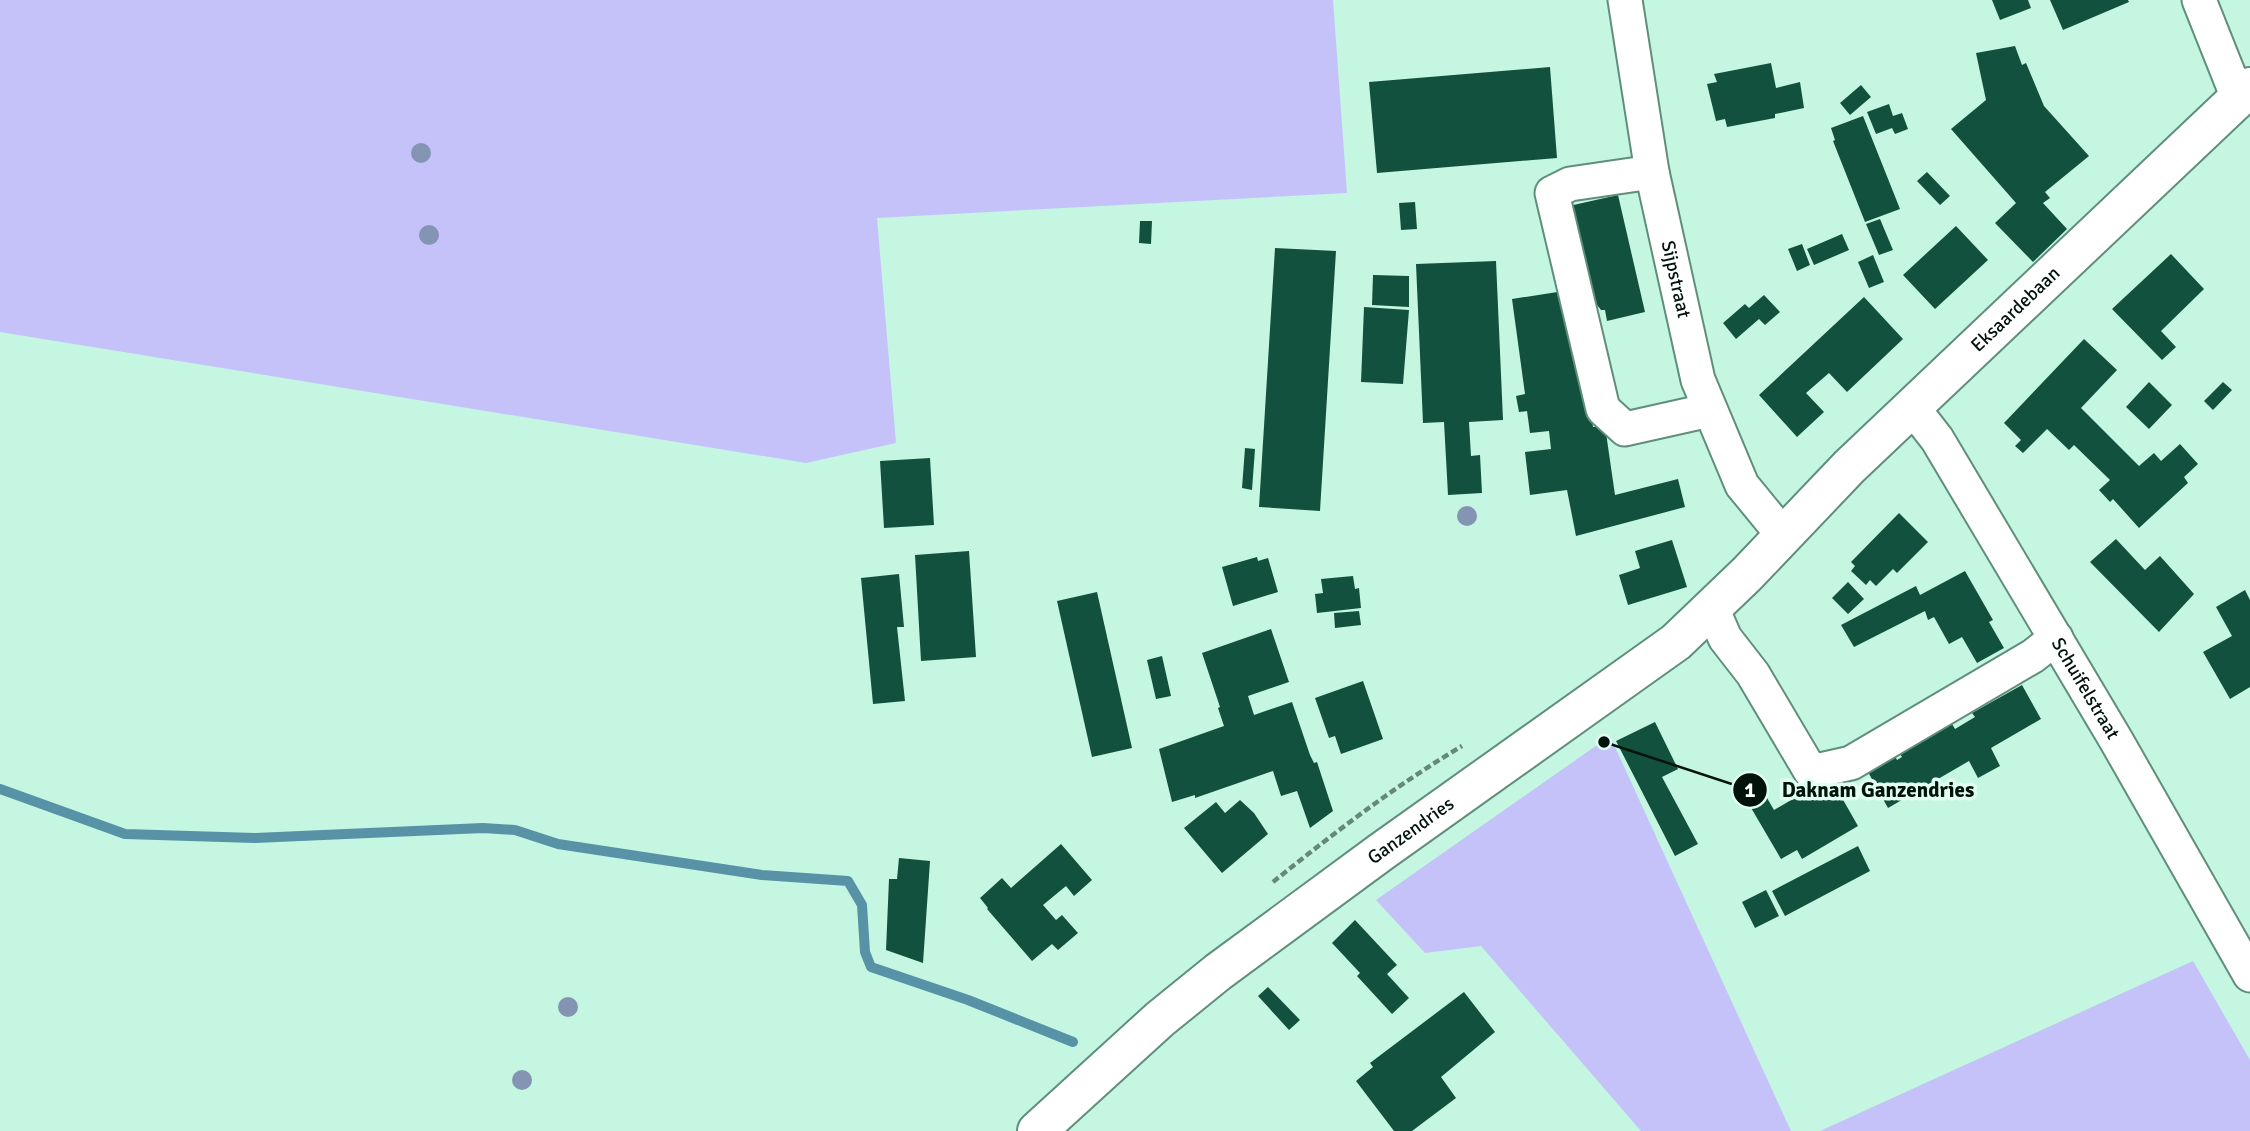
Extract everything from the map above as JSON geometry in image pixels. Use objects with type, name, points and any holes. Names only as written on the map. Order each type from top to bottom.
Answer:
[{"type":"main road","name":"Eksaardebaan","points":[[1783,535],[1849,467],[2244,92]]},
{"type":"main road","name":"Ganzendries","points":[[1037,1131],[1160,1019],[1218,972],[1676,642],[1713,608],[1783,535]]},
{"type":"street","name":"Sijpstraat","points":[[1625,0],[1652,172],[1698,380],[1741,485],[1783,535]]},
{"type":"street","points":[[2199,0],[2244,92]]},
{"type":"street","points":[[1652,172],[1570,184],[1552,193],[1603,409],[1625,429],[1710,410]]},
{"type":"street","name":"Schuifelstraat","points":[[1912,407],[1937,439],[2056,638],[2250,975]]},
{"type":"street","points":[[1713,608],[1725,638],[1754,674],[1811,772],[1851,763],[2034,656],[2056,638]]},
{"type":"shaded area","points":[[0,0],[1333,0],[1347,193],[877,218],[896,443],[806,463],[0,332]]},
{"type":"shaded area","points":[[1610,736],[1791,1131],[1641,1131],[1481,946],[1425,953],[1376,900]]},
{"type":"shaded area","points":[[2193,961],[2250,1060],[2250,1131],[1820,1131]]},
{"type":"building","points":[[1992,0],[2028,0],[2031,8],[2000,20]]},
{"type":"building","points":[[2050,0],[2128,0],[2129,2],[2063,30]]},
{"type":"building","points":[[2015,46],[2022,65],[2026,63],[2044,106],[2089,156],[2045,192],[2050,198],[2043,203],[2067,229],[2033,262],[1995,223],[2016,203],[1951,129],[1986,100],[1976,53]]},
{"type":"building","points":[[1771,63],[1776,88],[1800,82],[1804,108],[1775,114],[1775,118],[1727,127],[1725,119],[1716,121],[1707,84],[1717,82],[1714,74]]},
{"type":"building","points":[[1550,67],[1557,158],[1377,173],[1369,82]]},
{"type":"building","points":[[1861,85],[1871,97],[1850,115],[1840,103]]},
{"type":"building","points":[[1889,104],[1893,116],[1902,113],[1908,129],[1895,134],[1892,128],[1876,134],[1867,112]]},
{"type":"building","points":[[1863,116],[1900,209],[1865,222],[1833,141],[1835,140],[1831,128]]},
{"type":"building","points":[[1927,172],[1950,196],[1940,205],[1917,181]]},
{"type":"building","points":[[1618,195],[1645,312],[1607,321],[1605,310],[1601,310],[1589,295],[1569,206]]},
{"type":"building","points":[[1415,202],[1417,229],[1401,230],[1399,203]]},
{"type":"building","points":[[1880,219],[1893,250],[1879,255],[1866,224]]},
{"type":"building","points":[[1140,221],[1152,221],[1151,244],[1139,243]]},
{"type":"building","points":[[1956,226],[1988,260],[1935,309],[1903,275]]},
{"type":"building","points":[[1842,234],[1849,250],[1814,265],[1807,249]]},
{"type":"building","points":[[1802,244],[1810,265],[1797,271],[1788,249]]},
{"type":"building","points":[[1275,248],[1336,251],[1320,511],[1259,507]]},
{"type":"building","points":[[2171,254],[2204,289],[2161,331],[2176,347],[2162,360],[2112,309]]},
{"type":"building","points":[[1873,255],[1884,282],[1869,288],[1858,262]]},
{"type":"building","points":[[1496,261],[1503,420],[1469,422],[1471,456],[1480,455],[1482,493],[1448,495],[1444,422],[1423,423],[1416,264]]},
{"type":"building","points":[[1373,275],[1409,276],[1409,307],[1372,305]]},
{"type":"building","points":[[1570,290],[1579,323],[1593,427],[1605,426],[1615,495],[1678,479],[1685,507],[1576,536],[1567,490],[1530,495],[1525,452],[1551,449],[1549,431],[1530,433],[1527,411],[1519,412],[1516,396],[1525,394],[1512,299]]},
{"type":"building","points":[[1764,295],[1780,312],[1765,325],[1759,319],[1736,339],[1723,323],[1745,304],[1749,308]]},
{"type":"building","points":[[1864,297],[1903,339],[1847,392],[1829,373],[1806,393],[1824,412],[1797,437],[1759,395]]},
{"type":"building","points":[[1364,307],[1409,310],[1403,384],[1361,382]]},
{"type":"building","points":[[2084,339],[2117,370],[2081,408],[2139,466],[2154,453],[2161,461],[2180,444],[2198,464],[2184,477],[2188,483],[2139,528],[2113,499],[2110,502],[2099,490],[2110,480],[2074,445],[2069,450],[2047,429],[2023,453],[2015,446],[2021,440],[2004,423]]},
{"type":"building","points":[[2149,382],[2172,405],[2149,429],[2126,407]]},
{"type":"building","points":[[2223,382],[2232,390],[2213,410],[2204,401]]},
{"type":"building","points":[[1245,448],[1255,449],[1252,490],[1242,488]]},
{"type":"building","points":[[930,458],[934,525],[884,528],[880,461]]},
{"type":"building","points":[[1899,513],[1928,542],[1897,573],[1893,569],[1876,586],[1870,580],[1866,585],[1851,571],[1855,566],[1851,562]]},
{"type":"building","points":[[2116,539],[2145,570],[2160,556],[2194,594],[2159,632],[2090,562]]},
{"type":"building","points":[[1672,540],[1687,587],[1628,605],[1619,575],[1640,568],[1635,551]]},
{"type":"building","points":[[969,551],[976,657],[921,661],[915,555]]},
{"type":"building","points":[[1257,557],[1258,561],[1268,558],[1278,592],[1233,606],[1222,567]]},
{"type":"building","points":[[1965,571],[1993,620],[1989,622],[2004,648],[1977,663],[1962,637],[1949,644],[1934,617],[1928,620],[1925,611],[1854,647],[1841,625],[1916,586],[1920,595]]},
{"type":"building","points":[[899,574],[904,627],[897,627],[905,701],[873,704],[861,578]]},
{"type":"building","points":[[1353,576],[1355,589],[1359,588],[1361,608],[1317,613],[1315,594],[1323,593],[1321,579]]},
{"type":"building","points":[[1848,582],[1864,599],[1848,614],[1832,598]]},
{"type":"building","points":[[2245,590],[2250,600],[2250,687],[2230,699],[2203,652],[2232,636],[2216,607]]},
{"type":"building","points":[[1097,592],[1132,748],[1092,757],[1057,601]]},
{"type":"building","points":[[1359,611],[1361,625],[1335,628],[1334,613]]},
{"type":"building","points":[[1271,629],[1289,682],[1248,696],[1254,715],[1292,702],[1310,755],[1314,763],[1317,762],[1333,811],[1310,828],[1297,791],[1281,796],[1273,771],[1195,798],[1195,795],[1172,802],[1159,749],[1224,726],[1202,653]]},
{"type":"building","points":[[1162,656],[1171,696],[1156,699],[1147,660]]},
{"type":"building","points":[[1363,681],[1383,739],[1341,754],[1335,736],[1329,738],[1315,698]]},
{"type":"building","points":[[2022,685],[2041,719],[1991,748],[2000,766],[1978,778],[1969,761],[1888,808],[1868,772],[1895,756],[1897,760],[1902,757],[1900,754],[1952,724],[1955,729],[1975,717],[1972,713]]},
{"type":"building","points":[[1655,722],[1678,769],[1662,777],[1698,844],[1675,856],[1616,741]]},
{"type":"building","points":[[1830,777],[1858,826],[1802,859],[1797,850],[1781,859],[1740,789],[1756,779],[1774,810]]},
{"type":"building","points":[[1240,800],[1254,813],[1268,834],[1222,873],[1184,828],[1216,802],[1225,813]]},
{"type":"building","points":[[1061,844],[1092,880],[1074,896],[1066,886],[1043,905],[1056,920],[1062,915],[1078,933],[1058,950],[1052,944],[1032,961],[980,898],[1002,878],[1011,888]]},
{"type":"building","points":[[1858,846],[1870,871],[1785,916],[1772,891]]},
{"type":"building","points":[[899,858],[930,861],[923,963],[886,950],[889,879],[897,879]]},
{"type":"building","points":[[1766,890],[1779,916],[1755,928],[1742,902]]},
{"type":"building","points":[[1355,920],[1397,965],[1387,974],[1409,998],[1392,1014],[1357,976],[1360,973],[1332,943]]},
{"type":"building","points":[[1268,987],[1300,1020],[1289,1030],[1258,996]]},
{"type":"building","points":[[1464,992],[1495,1032],[1441,1077],[1456,1098],[1412,1131],[1394,1131],[1356,1081],[1373,1067],[1370,1063]]},
{"type":"waterway","points":[[0,789],[125,834],[255,838],[483,828],[515,830],[558,844],[762,875],[848,881],[862,905],[865,952],[871,967],[968,1000],[1073,1042]]},
{"type":"place","name":"Daknam Ganzendries","points":[[1604,742]]}]
